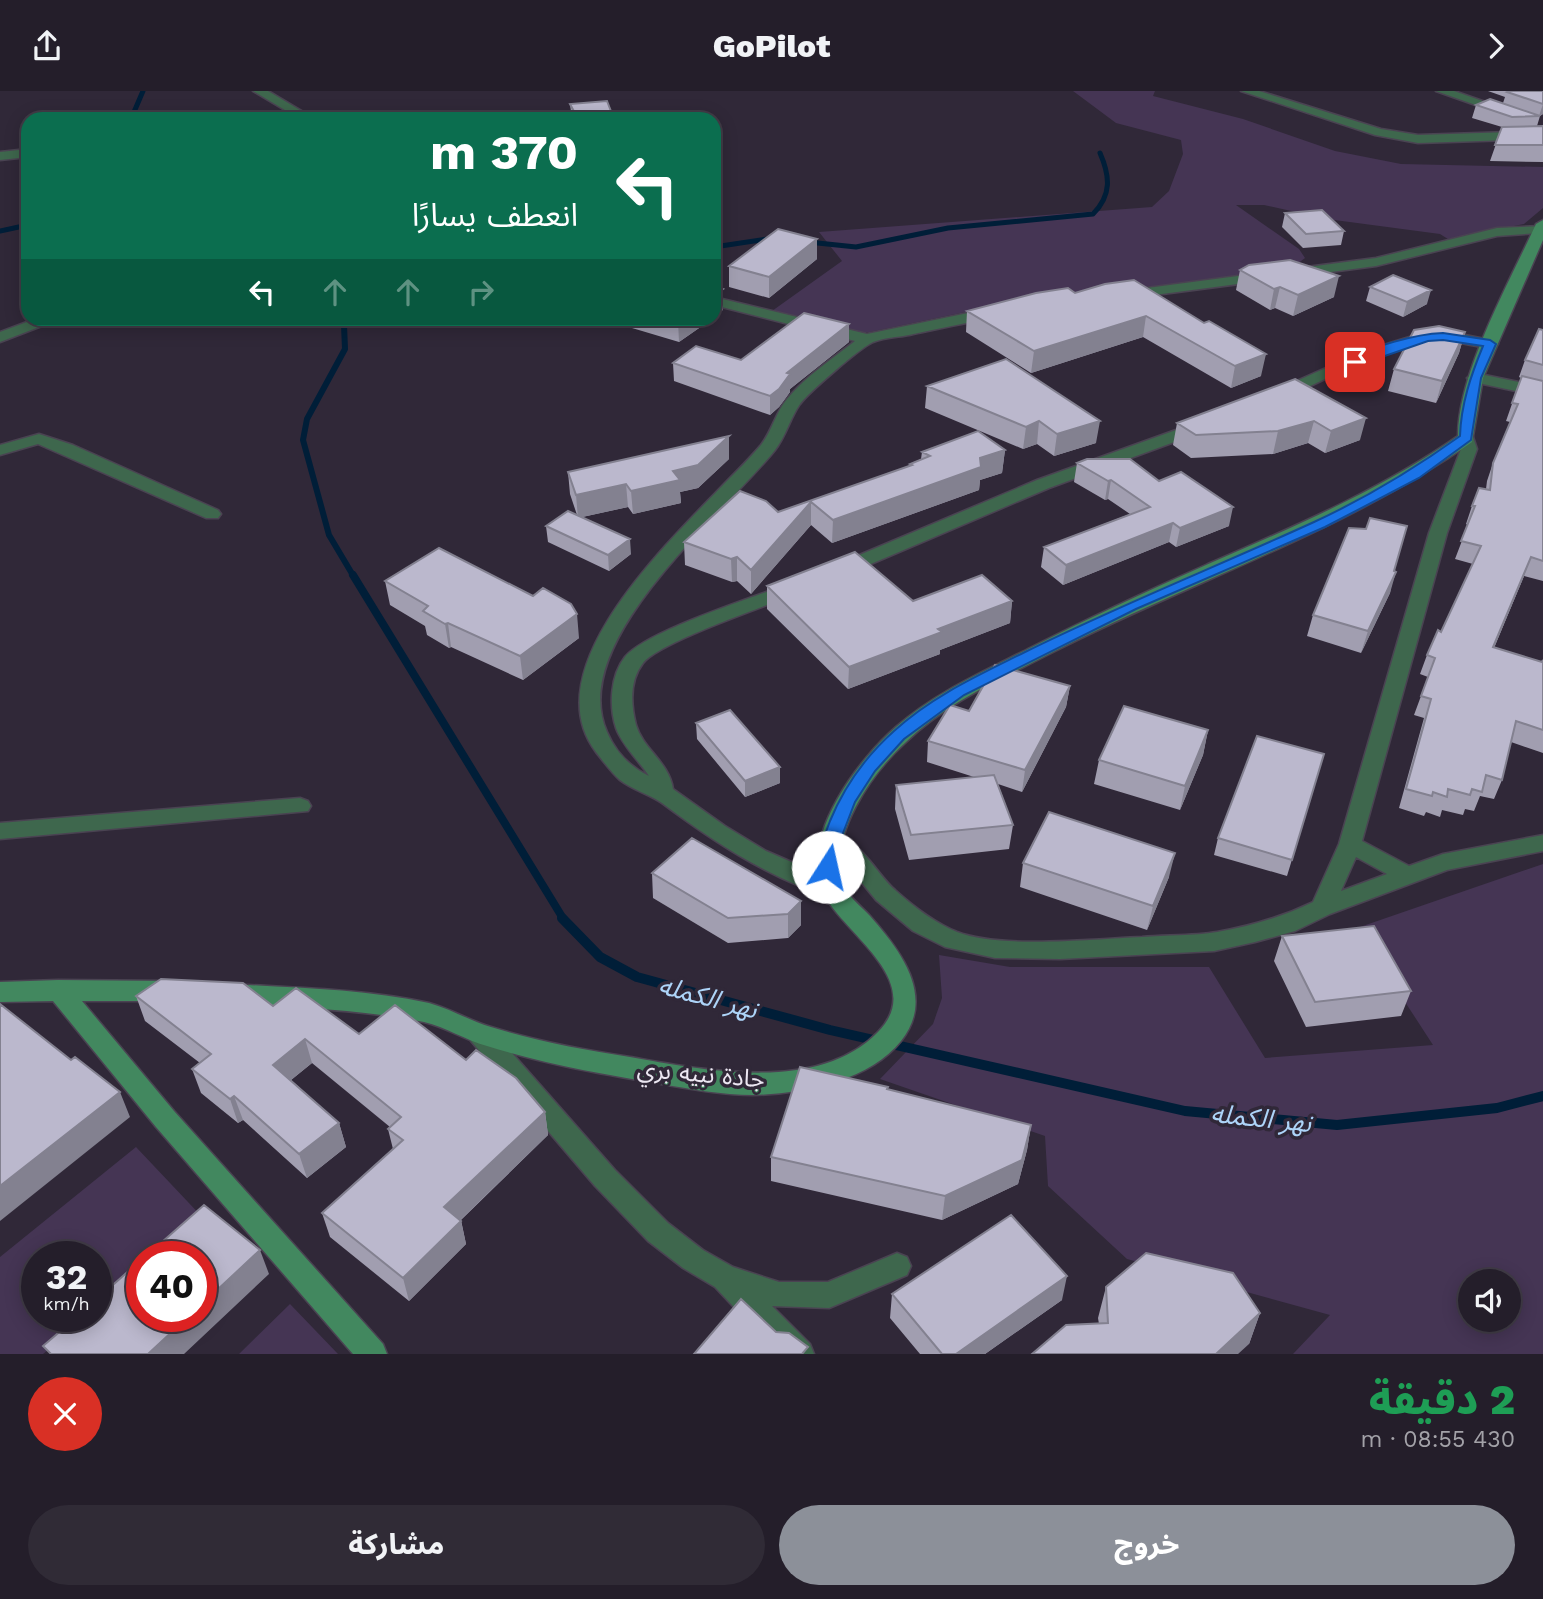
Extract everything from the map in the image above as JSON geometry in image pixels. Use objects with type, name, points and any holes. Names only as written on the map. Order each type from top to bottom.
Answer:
[{"type":"street","points":[[259,91],[296,112]]},
{"type":"street","points":[[1247,91],[1379,132],[1418,139],[1543,135]]},
{"type":"street","points":[[1442,91],[1530,120]]},
{"type":"street","points":[[0,156],[21,154]]},
{"type":"street","points":[[1107,298],[1376,262],[1497,232],[1541,227]]},
{"type":"street","points":[[1322,908],[1350,844],[1438,533],[1469,449],[1466,420],[1475,378],[1541,227]]},
{"type":"street","points":[[721,303],[867,339],[1012,310]]},
{"type":"street","points":[[0,337],[29,326]]},
{"type":"street","points":[[1268,399],[1394,347],[1427,337],[1490,344]]},
{"type":"street","points":[[832,890],[758,857],[717,832],[662,792],[628,775],[603,747],[591,720],[588,694],[595,667],[621,615],[648,576],[769,446],[792,403],[867,339]]},
{"type":"street","points":[[1475,378],[1543,392]]},
{"type":"street","points":[[662,792],[660,775],[627,730],[620,698],[633,661],[646,650],[677,634],[816,580],[1042,484],[1213,421]]},
{"type":"street","points":[[832,890],[828,867],[831,841],[847,801],[869,767],[899,735],[958,692],[1130,606],[1371,499],[1414,475],[1466,437]]},
{"type":"street","points":[[0,450],[39,439],[212,514]]},
{"type":"street","points":[[0,831],[300,806]]},
{"type":"street","points":[[831,841],[852,855],[884,894],[921,925],[954,940],[995,949],[1060,950],[1214,941],[1287,925],[1322,908],[1443,862],[1543,843]]},
{"type":"street","points":[[1350,844],[1409,876]]},
{"type":"street","name":"جادة نبيه بري","points":[[0,992],[198,991],[371,1003],[442,1017],[480,1034],[594,1062],[690,1078],[757,1084],[836,1070],[866,1056],[892,1036],[904,1013],[905,986],[893,964],[832,890]]},
{"type":"street","points":[[58,990],[165,1119],[372,1354]]},
{"type":"street","points":[[480,1034],[605,1178],[658,1232],[693,1259],[725,1278],[779,1295],[829,1295],[897,1266]]},
{"type":"street","points":[[725,1278],[799,1354]]},
{"type":"shaded area","points":[[1073,91],[1155,91],[1153,96],[1243,119],[1335,151],[1401,164],[1543,167],[1543,208],[1524,224],[1448,239],[1440,234],[1327,219],[1264,205],[1236,205],[1299,249],[1305,258],[1297,264],[1219,279],[999,305],[870,332],[853,332],[772,311],[842,261],[819,232],[1152,207],[1169,191],[1183,154],[1181,140],[1116,123]]},
{"type":"shaded area","points":[[1543,864],[1543,1354],[1293,1354],[1330,1315],[1127,1259],[1048,1186],[1045,1136],[880,1079],[933,1024],[942,998],[939,955],[1010,967],[1209,967],[1265,1058],[1433,1045],[1357,928]]},
{"type":"shaded area","points":[[136,1147],[205,1220],[179,1241],[126,1241],[126,1285],[112,1297],[112,1241],[21,1241],[21,1332],[70,1332],[43,1354],[0,1354],[0,1257]]},
{"type":"shaded area","points":[[290,1304],[338,1354],[239,1354]]},
{"type":"building","points":[[1543,91],[1543,104],[1507,92]]},
{"type":"building","points":[[1490,99],[1540,116],[1512,117],[1476,105]]},
{"type":"building","points":[[607,101],[611,112],[574,112],[570,104]]},
{"type":"building","points":[[1543,126],[1543,145],[1495,145],[1502,127]]},
{"type":"building","points":[[1322,210],[1344,231],[1306,234],[1285,213]]},
{"type":"building","points":[[778,229],[817,239],[769,277],[729,266]]},
{"type":"building","points":[[1290,260],[1339,276],[1298,295],[1280,287],[1274,289],[1240,270],[1249,265]]},
{"type":"building","points":[[1393,275],[1431,290],[1407,302],[1370,287]]},
{"type":"building","points":[[1134,280],[1204,323],[1209,321],[1266,354],[1235,366],[1146,316],[1034,351],[967,311],[1036,293],[1068,288],[1075,293],[1105,284]]},
{"type":"building","points":[[804,313],[849,324],[787,373],[790,374],[770,396],[673,363],[696,346],[741,360]]},
{"type":"building","points":[[1439,326],[1465,332],[1442,381],[1394,369],[1414,330]]},
{"type":"building","points":[[1539,329],[1543,330],[1543,365],[1525,360]]},
{"type":"building","points":[[1006,359],[1100,421],[1057,434],[1039,421],[1026,427],[927,386]]},
{"type":"building","points":[[1522,376],[1543,381],[1543,561],[1531,557],[1493,647],[1542,662],[1543,660],[1543,730],[1516,721],[1502,780],[1486,775],[1482,792],[1472,789],[1470,795],[1448,789],[1447,797],[1433,792],[1432,796],[1406,789],[1431,699],[1421,696],[1435,658],[1427,655],[1438,630],[1441,632],[1481,546],[1461,541],[1479,488],[1490,490],[1493,463],[1518,404],[1512,403]]},
{"type":"building","points":[[1295,379],[1366,418],[1331,431],[1314,421],[1278,431],[1196,435],[1177,423]]},
{"type":"building","points":[[978,431],[1005,450],[980,458],[981,467],[833,520],[811,502],[751,570],[737,557],[731,559],[684,542],[740,491],[766,501],[778,512],[912,465],[910,464],[930,456],[922,452]]},
{"type":"building","points":[[729,436],[698,465],[673,471],[680,480],[631,491],[626,484],[576,495],[568,472]]},
{"type":"building","points":[[1087,459],[1130,459],[1159,481],[1181,472],[1233,507],[1180,528],[1173,523],[1066,565],[1044,547],[1150,507],[1111,480],[1108,481],[1077,463]]},
{"type":"building","points":[[568,511],[630,539],[608,555],[546,526]]},
{"type":"building","points":[[1370,518],[1407,526],[1394,571],[1396,572],[1368,631],[1313,615],[1349,528],[1366,529]]},
{"type":"building","points":[[439,548],[533,596],[543,588],[571,604],[577,614],[520,656],[445,624],[423,611],[428,606],[385,581]]},
{"type":"building","points":[[855,552],[913,601],[982,575],[1012,601],[938,629],[942,632],[849,667],[767,586]]},
{"type":"building","points":[[995,665],[1070,686],[1025,770],[928,741],[950,705],[969,711]]},
{"type":"building","points":[[1124,706],[1208,730],[1185,786],[1099,760]]},
{"type":"building","points":[[730,710],[780,767],[745,781],[696,723]]},
{"type":"building","points":[[1257,736],[1324,754],[1292,860],[1218,838]]},
{"type":"building","points":[[994,775],[1013,825],[911,835],[896,785]]},
{"type":"building","points":[[1049,812],[1175,853],[1153,906],[1023,863]]},
{"type":"building","points":[[692,838],[801,901],[788,914],[728,918],[652,873]]},
{"type":"building","points":[[1374,926],[1411,991],[1315,1002],[1282,936]]},
{"type":"building","points":[[161,979],[243,983],[273,1006],[296,988],[359,1034],[395,1005],[466,1060],[476,1050],[516,1078],[545,1112],[444,1207],[461,1221],[403,1278],[322,1213],[403,1140],[388,1129],[401,1117],[305,1039],[273,1065],[339,1123],[299,1154],[234,1096],[230,1099],[192,1069],[211,1054],[136,996]]},
{"type":"building","points":[[0,1004],[71,1060],[75,1057],[120,1092],[0,1186]]},
{"type":"building","points":[[800,1067],[1031,1125],[1022,1160],[945,1196],[771,1157]]},
{"type":"building","points":[[204,1205],[260,1250],[217,1290],[217,1241],[163,1241]]},
{"type":"building","points":[[1011,1215],[1067,1276],[956,1354],[942,1354],[892,1294]]},
{"type":"building","points":[[1146,1253],[1233,1273],[1260,1313],[1216,1354],[1032,1354],[1066,1325],[1108,1323],[1106,1287]]},
{"type":"building","points":[[126,1273],[126,1332],[172,1332],[148,1354],[51,1354],[43,1346],[59,1332],[112,1332],[112,1286]]},
{"type":"building","points":[[741,1299],[776,1332],[789,1333],[808,1347],[802,1354],[694,1354]]},
{"type":"waterway","name":"نهر الكمله","points":[[134,112],[143,91]]},
{"type":"waterway","points":[[808,242],[856,247],[948,228],[1093,214],[1104,200],[1107,185],[1106,170],[1100,153]]},
{"type":"waterway","points":[[0,231],[21,226]]},
{"type":"waterway","points":[[721,246],[774,238]]},
{"type":"waterway","name":"نهر الكمله","points":[[344,326],[345,349],[307,419],[303,440],[329,535],[354,577]]},
{"type":"waterway","name":"نهر الكمله","points":[[353,575],[564,920]]},
{"type":"waterway","name":"نهر الكمله","points":[[562,918],[600,957],[637,977],[830,1030],[1185,1111],[1337,1125],[1497,1108],[1543,1096]]},
{"type":"route","points":[[828,867],[831,841],[847,801],[869,767],[899,735],[925,714],[958,692],[1068,636],[1130,606],[1320,524],[1414,475],[1466,437],[1466,420],[1475,378],[1490,344],[1427,337],[1355,362]]}]
